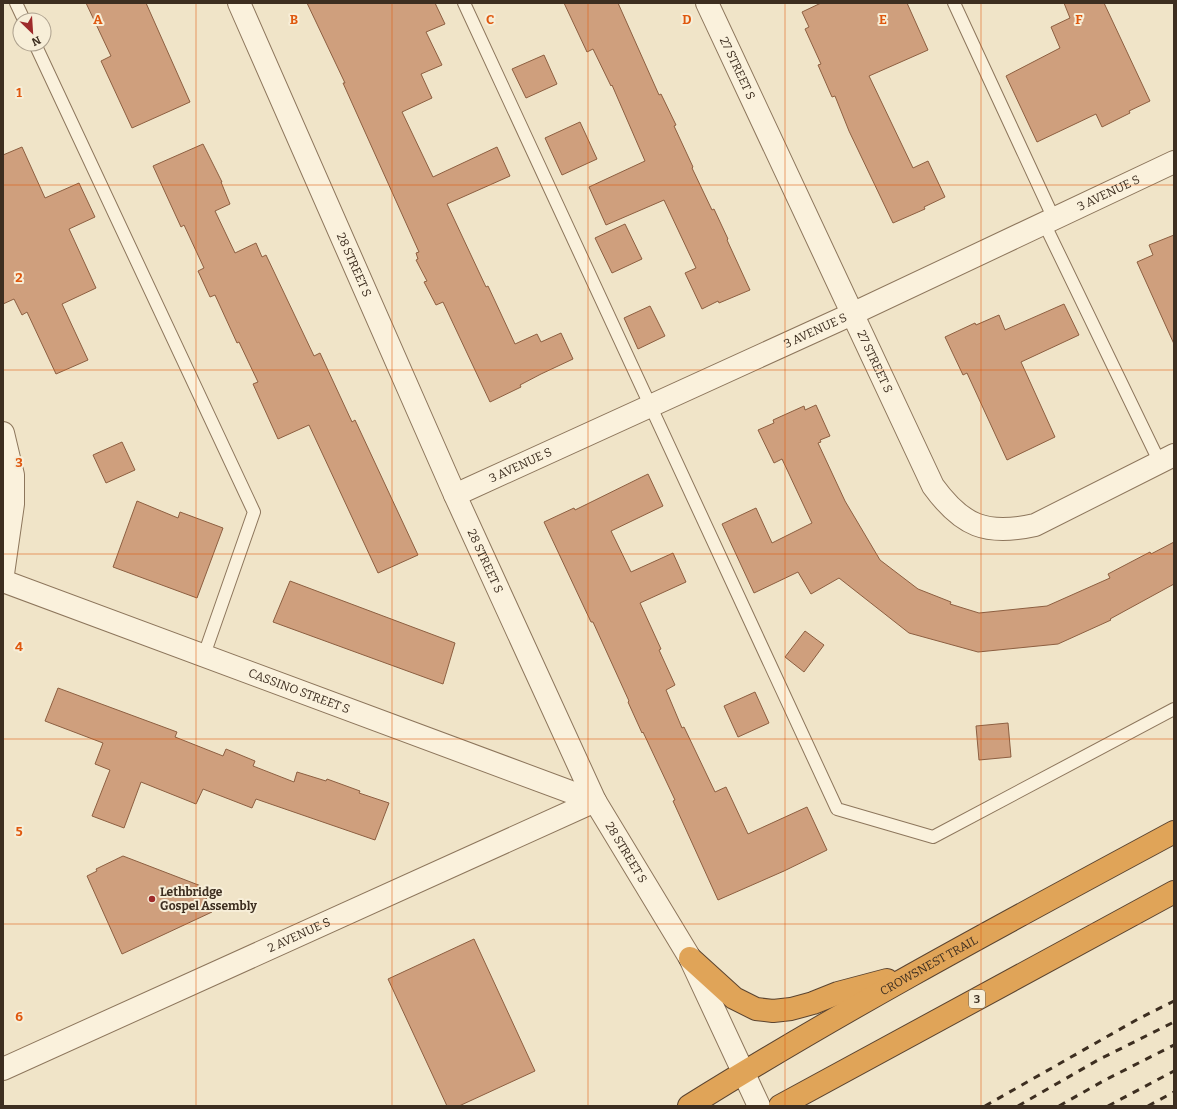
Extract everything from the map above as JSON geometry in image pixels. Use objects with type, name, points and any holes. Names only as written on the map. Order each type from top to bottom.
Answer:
[{"type":"highway","name":"CROWSNEST TRAIL","points":[[689,1106],[743,1072],[911,974],[1174,832]]},
{"type":"highway","name":"3","points":[[780,1106],[1174,892]]},
{"type":"highway","points":[[690,958],[734,998],[756,1009],[773,1011],[791,1009],[813,1003],[838,993],[911,974]]},
{"type":"street","name":"28 STREET S","points":[[239,3],[455,495],[595,801],[690,958],[759,1106]]},
{"type":"street","name":"27 STREET S","points":[[707,3],[933,486],[954,511],[966,520],[994,530],[1010,530],[1035,525],[1167,459]]},
{"type":"street","name":"3 AVENUE S","points":[[455,495],[852,314],[1174,162]]},
{"type":"street","points":[[3,433],[13,475],[13,504],[3,574]]},
{"type":"street","name":"CASSINO STREET S","points":[[3,581],[595,801]]},
{"type":"street","name":"2 AVENUE S","points":[[3,1068],[595,801]]},
{"type":"lane","points":[[464,3],[837,809],[933,837],[1174,709]]},
{"type":"lane","points":[[954,3],[1049,221],[1167,459]]},
{"type":"lane","points":[[39,52],[254,512],[204,656]]},
{"type":"building","points":[[86,3],[146,3],[190,102],[132,128],[101,61],[111,56]]},
{"type":"building","points":[[307,3],[435,3],[445,24],[426,32],[442,65],[421,74],[432,98],[402,112],[433,177],[497,147],[510,176],[447,204],[515,344],[537,334],[541,342],[561,333],[573,359],[541,374],[520,385],[521,387],[490,402],[443,302],[436,305],[424,282],[427,281],[416,260],[418,259],[416,253],[419,252],[343,83],[345,83]]},
{"type":"building","points":[[564,3],[618,3],[659,95],[661,94],[676,125],[674,126],[693,167],[692,168],[712,210],[714,209],[750,290],[719,303],[718,301],[702,309],[685,273],[696,268],[664,200],[606,225],[589,187],[645,161],[612,85],[611,86],[593,49],[587,52]]},
{"type":"building","points":[[821,3],[907,3],[928,50],[869,76],[913,168],[928,161],[945,197],[924,207],[925,209],[893,223],[849,131],[835,96],[832,97],[818,65],[821,64],[805,29],[809,27],[802,12]]},
{"type":"building","points":[[1064,3],[1104,3],[1150,101],[1129,111],[1130,113],[1102,127],[1096,114],[1037,142],[1006,76],[1060,48],[1051,27],[1070,18]]},
{"type":"building","points":[[544,55],[557,84],[526,98],[512,69]]},
{"type":"building","points":[[580,122],[597,159],[562,175],[545,138]]},
{"type":"building","points":[[203,144],[222,182],[230,204],[215,211],[235,253],[256,243],[262,257],[266,255],[314,356],[320,353],[352,422],[355,420],[418,555],[378,573],[309,425],[278,439],[253,384],[258,382],[239,342],[237,343],[215,295],[210,297],[198,271],[204,268],[184,225],[181,227],[153,166]]},
{"type":"building","points":[[22,147],[45,198],[79,183],[95,217],[69,229],[96,288],[62,304],[88,360],[56,374],[27,312],[22,315],[14,299],[3,304],[3,155]]},
{"type":"building","points":[[625,224],[642,259],[612,273],[595,238]]},
{"type":"building","points":[[1174,235],[1174,344],[1137,262],[1153,255],[1149,245]]},
{"type":"building","points":[[1064,304],[1079,335],[1021,362],[1055,437],[1007,460],[967,373],[963,375],[945,337],[975,323],[976,325],[999,315],[1005,330]]},
{"type":"building","points":[[650,306],[665,336],[638,349],[624,318]]},
{"type":"building","points":[[816,405],[830,436],[820,440],[821,442],[818,443],[845,501],[880,560],[918,589],[951,602],[950,604],[979,613],[1047,606],[1110,578],[1108,574],[1150,552],[1151,554],[1174,542],[1174,584],[1110,619],[1111,620],[1058,644],[978,652],[909,633],[839,578],[811,594],[798,572],[754,593],[722,524],[756,508],[772,543],[812,523],[782,459],[774,463],[758,430],[774,423],[773,420],[804,406],[805,410]]},
{"type":"building","points":[[122,442],[135,470],[106,483],[93,455]]},
{"type":"building","points":[[648,474],[663,506],[611,531],[631,572],[673,553],[686,582],[640,603],[661,649],[659,650],[675,685],[666,690],[682,728],[684,727],[715,792],[726,787],[748,834],[807,807],[827,850],[718,900],[673,801],[675,800],[643,732],[642,733],[593,622],[591,622],[544,522],[574,508],[575,510]]},
{"type":"building","points":[[137,501],[178,518],[180,512],[223,528],[197,598],[113,567]]},
{"type":"building","points":[[290,581],[455,643],[443,684],[273,622]]},
{"type":"building","points":[[805,631],[824,645],[804,672],[785,657]]},
{"type":"building","points":[[58,688],[177,732],[175,737],[223,756],[226,749],[255,761],[253,766],[294,782],[297,772],[326,781],[327,779],[360,791],[359,793],[389,803],[375,840],[256,799],[252,808],[203,789],[196,804],[141,782],[124,828],[92,816],[110,770],[95,764],[103,743],[45,721]]},
{"type":"building","points":[[755,692],[769,723],[738,737],[724,706]]},
{"type":"building","points":[[1008,723],[1011,757],[979,760],[976,726]]},
{"type":"building","name":"Lethbridge Gospel Assembly","points":[[123,856],[201,886],[212,912],[122,954],[87,876],[97,871],[96,869]]},
{"type":"building","points":[[474,939],[535,1071],[459,1106],[447,1106],[388,979]]},
{"type":"railway","points":[[985,1106],[1138,1019],[1174,1001]]},
{"type":"railway","points":[[1018,1106],[1098,1060],[1174,1022]]},
{"type":"railway","points":[[1059,1106],[1105,1080],[1174,1045]]},
{"type":"railway","points":[[1108,1106],[1174,1071]]},
{"type":"railway","points":[[1148,1106],[1174,1092]]},
{"type":"place","name":"Lethbridge Gospel Assembly","points":[[152,899]]}]
